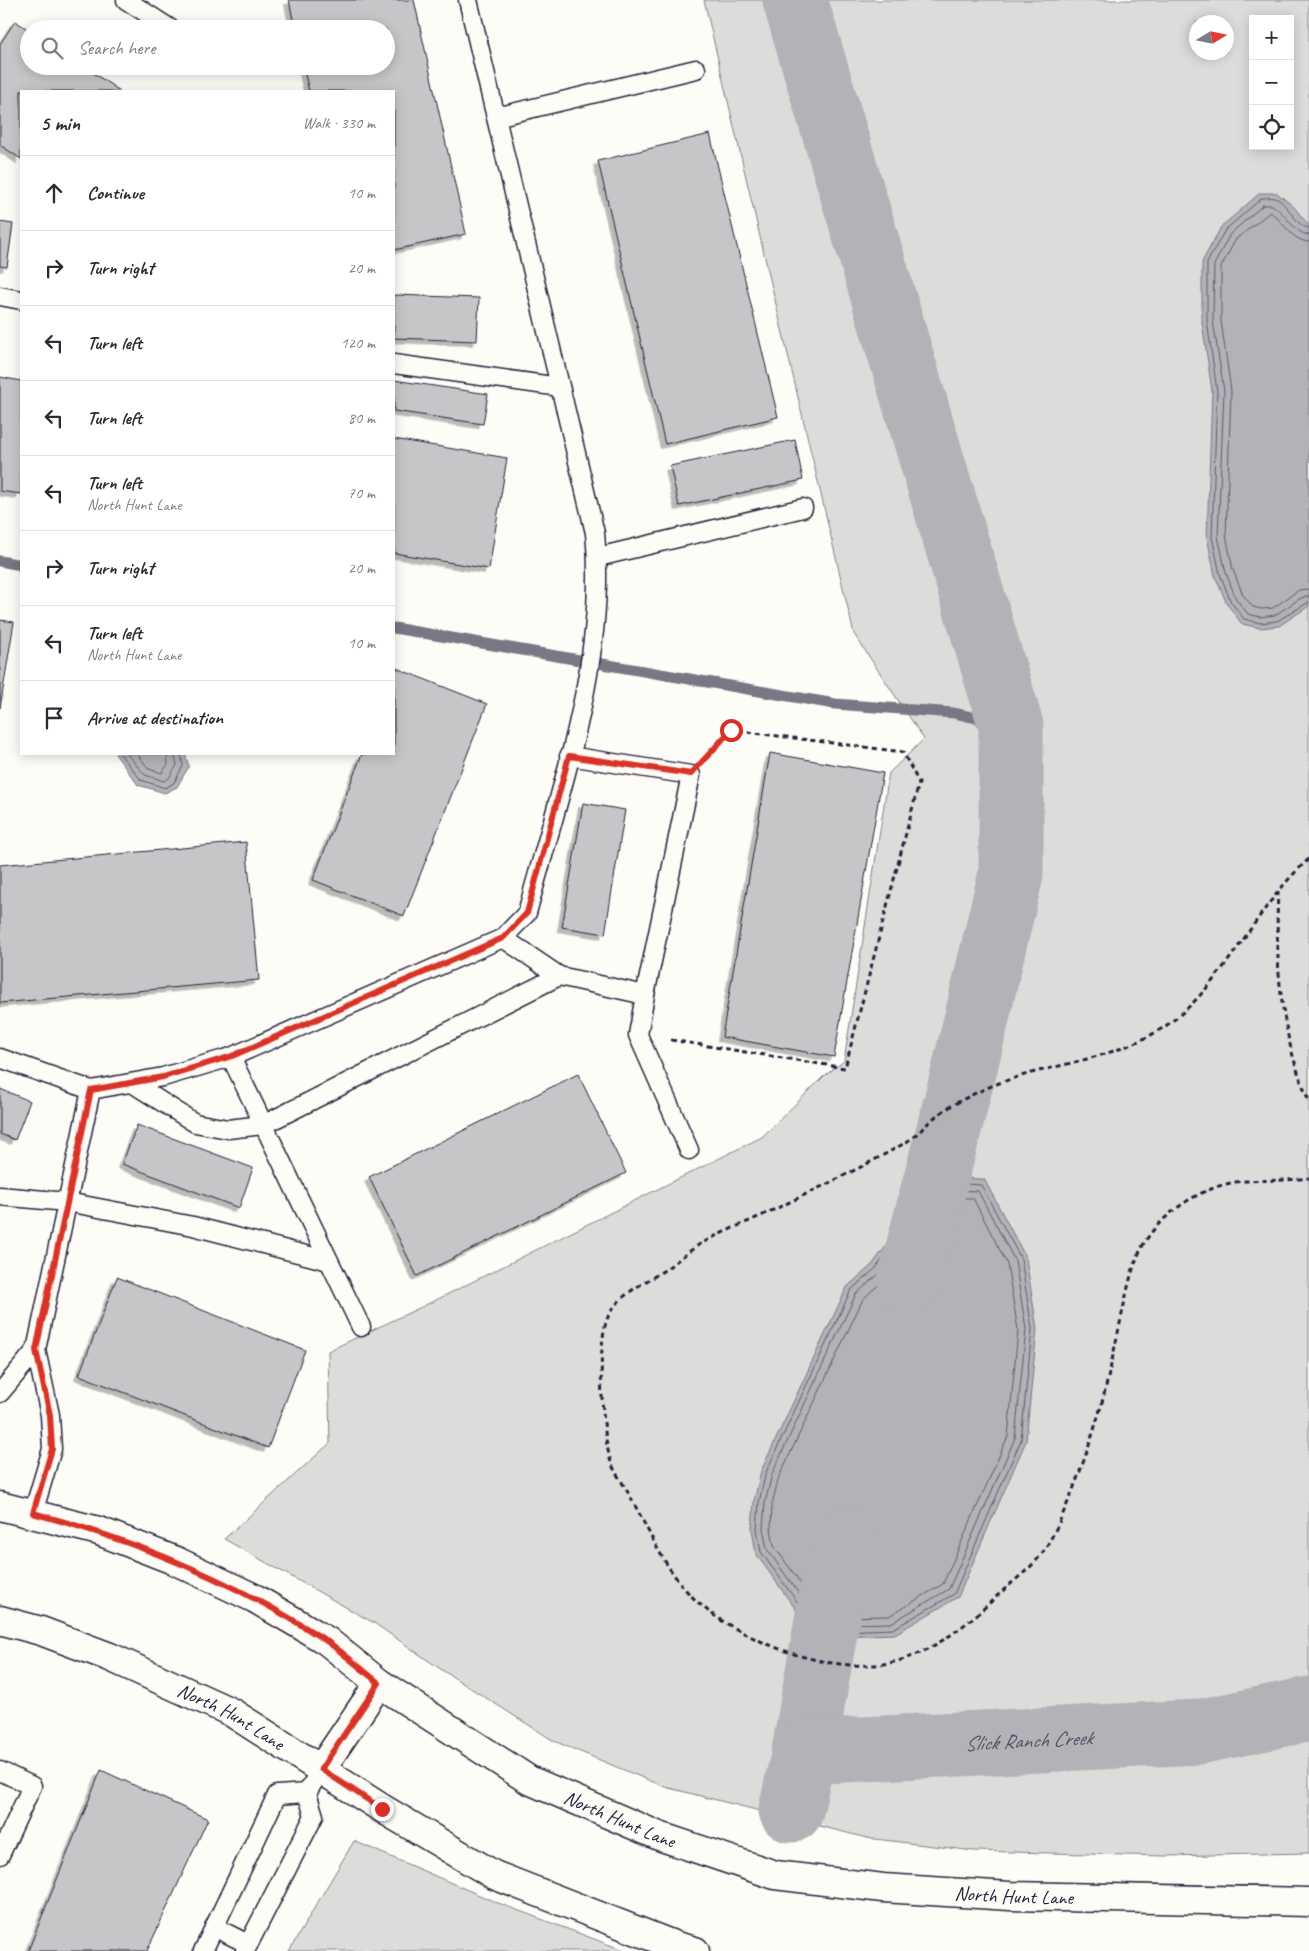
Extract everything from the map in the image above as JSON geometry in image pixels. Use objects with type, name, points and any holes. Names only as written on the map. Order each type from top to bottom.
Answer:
[{"type":"main road","name":"North Hunt Lane","points":[[0,1506],[99,1531],[176,1561],[254,1598],[327,1642],[379,1683],[529,1780],[659,1836],[775,1875],[883,1888],[1010,1896],[1309,1902]]},
{"type":"main road","name":"North Hunt Lane","points":[[0,1620],[41,1630],[110,1657],[231,1712],[382,1809],[494,1875],[676,1946],[695,1951]]},
{"type":"main road","points":[[321,1769],[379,1683]]},
{"type":"lane","points":[[126,0],[157,20]]},
{"type":"lane","points":[[0,1058],[91,1090],[163,1077],[232,1056],[503,938],[527,913],[582,700],[595,620],[598,557],[595,532],[468,0]]},
{"type":"lane","points":[[496,117],[696,69]]},
{"type":"lane","points":[[0,296],[20,300]]},
{"type":"lane","points":[[395,364],[560,387]]},
{"type":"lane","points":[[598,557],[803,508]]},
{"type":"lane","points":[[569,756],[691,774],[638,1035],[689,1150]]},
{"type":"lane","points":[[503,938],[559,976],[645,995]]},
{"type":"lane","points":[[132,1083],[195,1123],[228,1128],[262,1125],[559,976]]},
{"type":"lane","points":[[232,1056],[262,1125],[361,1327]]},
{"type":"lane","points":[[33,1513],[52,1449],[50,1415],[36,1350],[91,1090]]},
{"type":"lane","points":[[0,1196],[68,1202],[192,1226],[330,1261]]},
{"type":"lane","points":[[0,1393],[36,1350]]},
{"type":"lane","points":[[214,1927],[246,1948],[314,1816],[307,1793],[321,1769]]},
{"type":"lane","points":[[0,1771],[32,1786],[0,1856]]},
{"type":"lane","points":[[203,1951],[277,1795],[307,1793]]},
{"type":"path","points":[[638,1035],[845,1068],[918,783],[903,752],[731,730],[691,774]]},
{"type":"path","points":[[1309,859],[1278,891],[1195,1002],[1147,1038],[1110,1052],[1021,1075],[980,1091],[938,1114],[911,1140],[853,1172],[699,1245],[624,1295],[609,1313],[603,1332],[605,1436],[612,1464],[664,1563],[688,1593],[718,1619],[754,1639],[789,1652],[834,1662],[854,1665],[886,1664],[920,1652],[956,1630],[975,1615],[1041,1555],[1052,1536],[1092,1435],[1132,1270],[1143,1243],[1157,1225],[1192,1198],[1217,1185],[1244,1181],[1309,1178]]},
{"type":"path","points":[[1278,891],[1277,973],[1292,1055],[1309,1101]]},
{"type":"shaded area","points":[[704,0],[1309,0],[1309,1853],[1164,1856],[974,1851],[867,1838],[665,1787],[554,1741],[442,1670],[374,1623],[224,1539],[330,1443],[328,1351],[436,1300],[762,1137],[823,1077],[844,1061],[889,773],[924,739],[854,634]]},
{"type":"shaded area","points":[[354,1841],[493,1901],[626,1951],[289,1951]]},
{"type":"water","points":[[1260,193],[1277,193],[1294,207],[1309,226],[1309,606],[1279,626],[1260,628],[1242,624],[1227,604],[1215,576],[1207,537],[1212,391],[1202,322],[1202,262],[1221,227]]},
{"type":"water","points":[[116,755],[185,755],[189,766],[177,787],[165,793],[138,785]]},
{"type":"water","points":[[948,1178],[984,1179],[1026,1258],[1037,1329],[1026,1441],[958,1597],[895,1634],[841,1636],[802,1618],[756,1554],[752,1529],[754,1501],[761,1471],[847,1287],[872,1265],[903,1223]]},
{"type":"building","points":[[289,0],[414,0],[466,234],[395,250],[395,90],[309,90],[305,75],[395,75],[395,20],[293,20]]},
{"type":"building","points":[[15,21],[20,24],[20,75],[96,75],[119,90],[20,90],[20,158],[0,145],[0,44]]},
{"type":"building","points":[[710,134],[778,417],[665,444],[598,161]]},
{"type":"building","points":[[0,222],[13,224],[7,267],[0,266]]},
{"type":"building","points":[[395,295],[479,298],[477,341],[395,338]]},
{"type":"building","points":[[0,377],[20,381],[20,494],[0,491]]},
{"type":"building","points":[[395,380],[488,394],[483,424],[395,411]]},
{"type":"building","points":[[395,439],[507,458],[489,569],[395,553]]},
{"type":"building","points":[[795,440],[803,480],[679,506],[670,466]]},
{"type":"building","points":[[0,620],[14,622],[0,708]]},
{"type":"building","points":[[396,668],[487,704],[404,916],[313,880],[362,755],[395,755]]},
{"type":"building","points":[[770,753],[883,773],[834,1057],[722,1037]]},
{"type":"building","points":[[583,803],[625,810],[605,934],[562,927]]},
{"type":"building","points":[[246,842],[259,980],[0,1003],[0,865]]},
{"type":"building","points":[[578,1074],[626,1173],[417,1276],[369,1177]]},
{"type":"building","points":[[0,1089],[30,1101],[15,1140],[0,1134]]},
{"type":"building","points":[[137,1125],[253,1168],[239,1208],[122,1164]]},
{"type":"building","points":[[117,1277],[305,1350],[268,1448],[79,1375]]},
{"type":"building","points":[[101,1770],[208,1819],[147,1951],[28,1951]]},
{"type":"waterway","points":[[795,0],[1011,726],[1011,874],[965,1067],[910,1280]]},
{"type":"waterway","points":[[0,561],[20,565]]},
{"type":"waterway","points":[[395,628],[835,704],[954,713],[1011,726]]},
{"type":"waterway","points":[[804,1752],[836,1569],[843,1541]]},
{"type":"waterway","name":"Slick Ranch Creek","points":[[791,1810],[804,1752],[1198,1732],[1309,1709]]},
{"type":"route","points":[[382,1809],[321,1769],[379,1683],[327,1642],[254,1598],[176,1561],[99,1531],[33,1513],[52,1449],[50,1415],[36,1350],[91,1090],[163,1077],[232,1056],[503,938],[527,913],[569,756],[691,774],[731,730]]}]
